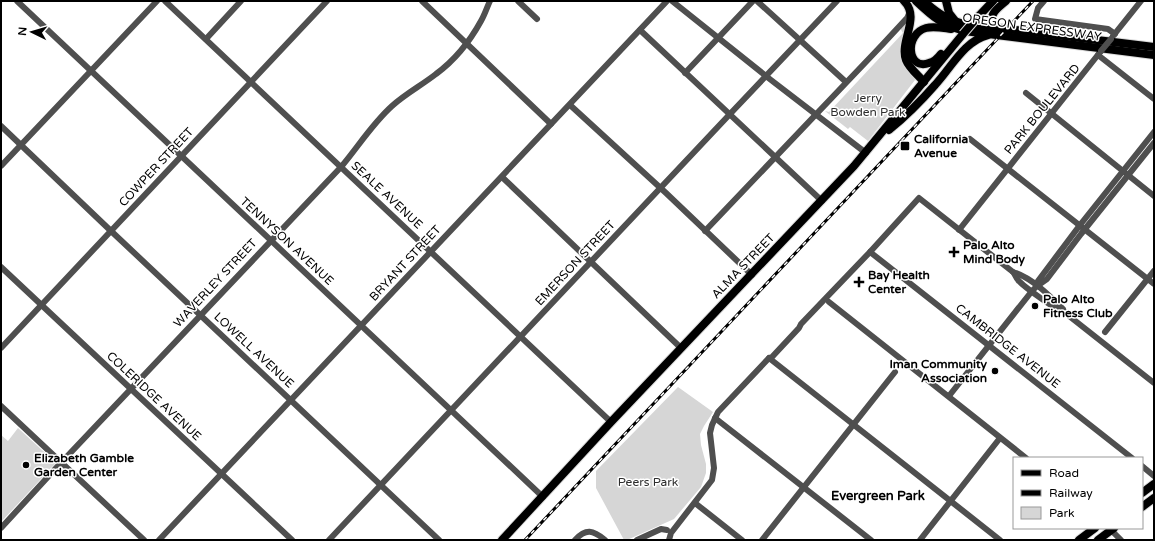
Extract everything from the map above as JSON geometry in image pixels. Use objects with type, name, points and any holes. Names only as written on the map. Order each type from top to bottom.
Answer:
[{"type":"main road","points":[[904,1],[908,4],[910,11],[905,56],[910,66],[924,82]]},
{"type":"main road","name":"OREGON EXPRESSWAY","points":[[916,1],[938,21],[963,32],[996,31],[1154,47]]},
{"type":"main road","name":"OREGON EXPRESSWAY","points":[[924,1],[937,13],[957,22],[996,31],[1154,55]]},
{"type":"main road","points":[[946,1],[949,13],[957,22]]},
{"type":"main road","points":[[975,20],[981,1]]},
{"type":"main road","name":"ALMA STREET","points":[[502,540],[611,422],[866,153],[963,32],[992,1]]},
{"type":"main road","points":[[876,141],[904,117],[935,85],[971,44],[981,37],[996,31],[992,23],[993,14],[1006,1]]},
{"type":"main road","points":[[953,45],[932,62],[925,64],[915,61],[910,50],[913,38],[923,29],[936,28],[963,32]]},
{"type":"main road","points":[[1133,53],[1154,61]]},
{"type":"main road","points":[[1143,492],[1154,484]]},
{"type":"main road","points":[[1143,506],[1154,498]]},
{"type":"main road","points":[[1079,540],[1094,529]]},
{"type":"main road","points":[[1098,540],[1112,529]]},
{"type":"street","name":"TENNYSON AVENUE","points":[[17,1],[450,411],[543,497]]},
{"type":"street","points":[[1,166],[90,70],[157,1]]},
{"type":"street","name":"SEALE AVENUE","points":[[165,1],[611,422]]},
{"type":"street","points":[[206,39],[241,1]]},
{"type":"street","name":"COWPER STREET","points":[[1,348],[328,1]]},
{"type":"street","points":[[422,1],[551,124]]},
{"type":"street","name":"WAVERLEY STREET","points":[[1,528],[341,167],[372,126],[385,112],[398,100],[438,73],[466,44],[481,21],[490,1]]},
{"type":"street","points":[[518,1],[537,19]]},
{"type":"street","name":"BRYANT STREET","points":[[159,540],[667,1]]},
{"type":"street","points":[[672,1],[866,153]]},
{"type":"street","points":[[685,72],[753,1]]},
{"type":"street","points":[[757,1],[846,82]]},
{"type":"street","name":"EMERSON STREET","points":[[329,540],[837,1]]},
{"type":"street","points":[[1044,1],[1038,8],[1035,19],[1108,29],[1115,34]]},
{"type":"street","name":"PARK BOULEVARD","points":[[959,230],[1140,1]]},
{"type":"street","points":[[705,231],[909,16],[910,11]]},
{"type":"street","points":[[640,30],[822,201]]},
{"type":"street","points":[[1099,53],[1154,99]]},
{"type":"street","points":[[1026,94],[1154,196]]},
{"type":"street","points":[[570,105],[752,275]]},
{"type":"street","name":"LOWELL AVENUE","points":[[1,126],[439,540]]},
{"type":"street","points":[[1083,227],[1123,171],[1154,132]]},
{"type":"street","points":[[970,139],[1154,284]]},
{"type":"street","points":[[949,396],[1035,289],[1038,281],[1154,143]]},
{"type":"street","points":[[502,177],[590,263],[681,348]]},
{"type":"street","points":[[669,540],[671,533],[711,482],[714,474],[710,430],[719,410],[769,358],[772,357],[799,328],[799,325],[870,252],[919,198],[1013,272],[1018,280],[1035,289],[1060,311],[1064,312],[1154,383]]},
{"type":"street","name":"CAMBRIDGE AVENUE","points":[[870,252],[1131,457]]},
{"type":"street","name":"COLERIDGE AVENUE","points":[[1,267],[292,540]]},
{"type":"street","points":[[1105,332],[1154,271]]},
{"type":"street","points":[[829,302],[1025,457]]},
{"type":"street","points":[[769,358],[1000,540]]},
{"type":"street","points":[[762,540],[895,372]]},
{"type":"street","points":[[1,406],[144,540]]},
{"type":"street","points":[[715,418],[871,540]]},
{"type":"street","points":[[920,540],[1000,438]]},
{"type":"street","points":[[1143,467],[1154,476]]},
{"type":"street","points":[[695,503],[742,540]]},
{"type":"street","points":[[637,540],[661,529],[667,530]]},
{"type":"street","points":[[1112,529],[1120,540]]},
{"type":"street","points":[[575,540],[580,535],[589,532],[599,535],[605,540]]},
{"type":"green space","name":"Jerry Bowden Park","points":[[907,23],[904,46],[915,80],[868,141],[850,127],[848,129],[825,111],[829,112],[903,33],[900,28]]},
{"type":"green space","name":"Peers Park","points":[[678,387],[713,412],[700,434],[706,464],[706,473],[701,487],[674,519],[624,540],[596,488],[596,471]]},
{"type":"green space","points":[[18,428],[54,461],[55,464],[1,522],[1,435],[8,441]]},
{"type":"railway","points":[[525,540],[1033,1]]},
{"type":"place","name":"California Avenue","points":[[905,146]]},
{"type":"place","name":"Palo Alto Mind Body","points":[[954,252]]},
{"type":"place","name":"Bay Health Center","points":[[859,282]]},
{"type":"place","name":"Palo Alto Fitness Club","points":[[1035,306]]},
{"type":"place","name":"Iman Community Association","points":[[995,371]]},
{"type":"place","name":"Elizabeth Gamble Garden Center","points":[[26,465]]},
{"type":"district","name":"Evergreen Park","points":[[878,496]]}]
